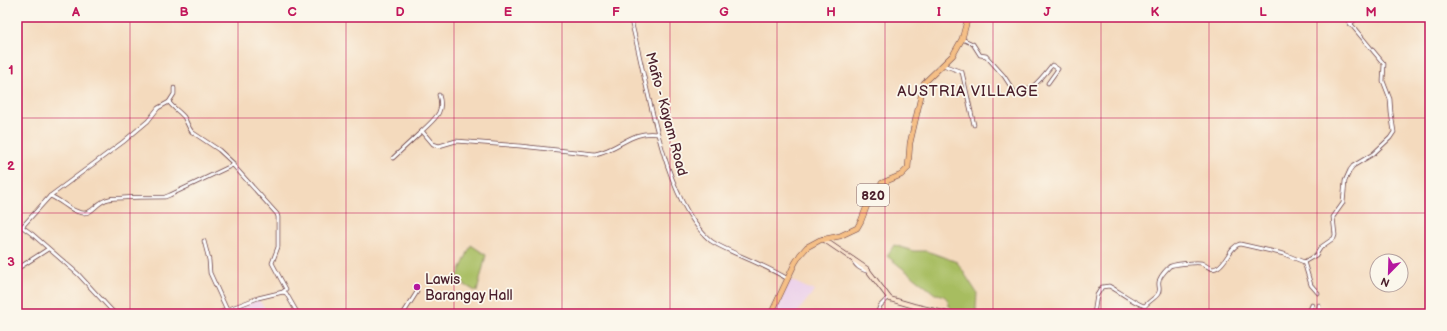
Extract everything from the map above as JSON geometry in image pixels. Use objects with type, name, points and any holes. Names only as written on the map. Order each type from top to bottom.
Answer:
[{"type":"highway","name":"820","points":[[771,314],[795,263],[807,246],[823,239],[840,236],[856,228],[861,221],[868,203],[882,183],[901,175],[908,168],[910,143],[922,87],[929,77],[953,55],[962,39],[968,17]]},
{"type":"street","name":"Maño - Kayam Road","points":[[630,17],[658,134],[669,169],[679,193],[692,217],[709,239],[720,246],[788,279]]},
{"type":"street","points":[[1304,262],[1316,255],[1321,247],[1334,238],[1333,217],[1343,203],[1345,180],[1350,170],[1353,166],[1373,154],[1390,138],[1394,132],[1390,99],[1383,81],[1384,64],[1345,17]]},
{"type":"street","points":[[1350,24],[1358,17]]},
{"type":"street","points":[[1423,17],[1427,20],[1430,31]]},
{"type":"street","points":[[962,39],[973,44],[980,55],[986,56],[1004,76],[1015,93],[1023,92],[1029,89],[1052,65],[1058,69],[1048,83]]},
{"type":"street","points":[[943,65],[962,72],[974,125]]},
{"type":"street","points":[[22,227],[50,196],[124,142],[148,121],[158,108],[169,102],[174,94],[174,88]]},
{"type":"street","points":[[393,158],[436,117],[440,111],[442,103],[439,95]]},
{"type":"street","points":[[169,102],[174,109],[182,115],[192,132],[228,158],[277,214],[278,247],[272,261],[273,267],[286,289],[283,292]]},
{"type":"street","points":[[422,131],[433,144],[439,146],[456,141],[595,154],[614,148],[637,135],[658,134]]},
{"type":"street","points":[[50,196],[76,212],[87,213],[98,204],[109,199],[130,197],[165,197],[233,165]]},
{"type":"street","points":[[17,223],[78,274],[115,314]]},
{"type":"street","points":[[823,239],[853,259],[869,272],[888,298],[914,306],[950,314]]},
{"type":"street","points":[[204,241],[209,260],[210,274],[227,310]]},
{"type":"street","points":[[1094,314],[1097,295],[1102,287],[1109,286],[1130,298],[1138,305],[1144,306],[1158,295],[1160,277],[1170,266],[1200,262],[1211,269],[1216,269],[1237,244],[1284,254],[1304,262]]},
{"type":"street","points":[[17,269],[48,249]]},
{"type":"street","points":[[1304,262],[1311,285],[1318,293]]},
{"type":"street","points":[[216,314],[258,298],[283,292]]},
{"type":"street","points":[[283,292],[286,293],[298,314]]},
{"type":"street","points":[[403,314],[416,292]]},
{"type":"street","points":[[877,314],[880,306],[888,298]]},
{"type":"street","points":[[1308,314],[1312,305]]},
{"type":"street","points":[[1318,314],[1319,305]]},
{"type":"shaded area","points":[[790,280],[814,291],[796,314],[774,314]]},
{"type":"shaded area","points":[[258,299],[269,314],[232,314],[230,311]]},
{"type":"green space","points":[[471,245],[486,255],[477,292],[456,280]]},
{"type":"green space","points":[[894,245],[913,251],[927,251],[957,262],[977,293],[976,309],[978,314],[957,314],[949,306],[945,297],[935,294],[887,256]]},
{"type":"place","name":"Lawis Barangay Hall","points":[[417,287]]},
{"type":"district","name":"AUSTRIA VILLAGE","points":[[968,91]]}]
